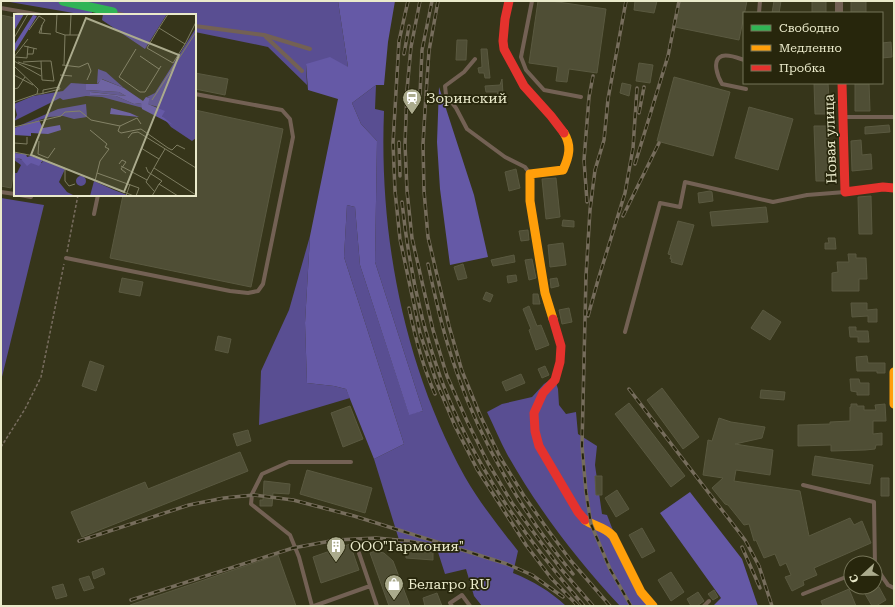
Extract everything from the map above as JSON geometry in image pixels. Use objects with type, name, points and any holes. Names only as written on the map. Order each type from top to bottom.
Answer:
[{"type":"street","points":[[63,1],[113,12]]},
{"type":"street","points":[[509,1],[506,7],[503,46],[526,89],[555,119],[565,133],[569,151],[569,162],[563,170],[530,174],[530,201],[545,292],[561,346],[560,362],[555,380],[543,393],[534,413],[536,436],[539,446],[578,512],[584,520],[591,524],[600,525],[608,529],[641,592],[653,606]]},
{"type":"street","points":[[838,1],[839,12]]},
{"type":"street","name":"Новая улица","points":[[842,84],[846,192],[883,187],[894,188]]},
{"type":"street","points":[[894,372],[894,404]]},
{"type":"lane","points":[[532,1],[521,57],[526,70],[544,90],[581,97]]},
{"type":"lane","points":[[759,12],[760,1]]},
{"type":"lane","points":[[1,8],[35,14]]},
{"type":"lane","points":[[113,12],[120,14]]},
{"type":"lane","points":[[196,26],[264,35],[310,49]]},
{"type":"lane","points":[[264,35],[302,71]]},
{"type":"lane","points":[[743,60],[727,55],[721,56],[719,58],[716,71],[722,84],[746,89]]},
{"type":"lane","points":[[475,59],[464,72],[445,86],[446,95],[456,108],[467,129],[505,157],[525,167],[530,174]]},
{"type":"lane","points":[[66,258],[230,291],[248,293],[258,291],[263,284],[293,137],[290,119],[282,110],[196,94]]},
{"type":"lane","points":[[844,117],[894,117]]},
{"type":"lane","points":[[625,332],[660,203],[680,207],[685,182],[773,202],[807,195],[846,192]]},
{"type":"lane","points":[[1,192],[14,194]]},
{"type":"lane","points":[[94,214],[98,196]]},
{"type":"lane","points":[[351,462],[289,462],[262,474],[252,494],[251,504],[290,535],[299,557],[313,606],[370,586]]},
{"type":"lane","points":[[803,485],[874,502],[875,555]]},
{"type":"lane","points":[[359,553],[377,606]]},
{"type":"lane","points":[[883,578],[888,586],[894,588]]},
{"type":"lane","points":[[803,594],[843,579]]},
{"type":"lane","points":[[452,606],[450,603],[462,595],[470,606]]},
{"type":"lane","points":[[704,606],[709,601]]},
{"type":"path","points":[[1,447],[25,409],[41,377],[78,196]]},
{"type":"shaded area","points":[[4,1],[338,1],[348,67],[306,64],[307,85],[268,47],[196,32],[196,14],[115,14],[93,9],[91,14],[79,14]]},
{"type":"shaded area","points":[[338,1],[395,1],[388,42],[384,85],[376,85],[352,103],[361,124],[377,141],[375,262],[423,411],[409,415],[360,265],[355,207],[347,205],[344,257],[404,444],[374,459],[346,389],[307,383],[305,323],[310,236],[338,99],[308,90],[306,64],[330,57],[348,67]]},
{"type":"shaded area","points":[[376,85],[375,109],[384,111],[386,206],[391,253],[411,346],[426,391],[444,435],[465,477],[483,506],[518,551],[513,573],[541,587],[566,606],[482,606],[474,596],[466,569],[445,574],[437,549],[400,543],[374,459],[404,444],[344,257],[347,205],[355,207],[360,265],[409,414],[423,411],[375,262],[377,141],[361,124],[352,103]]},
{"type":"shaded area","points":[[439,87],[474,195],[488,257],[450,265],[440,189],[437,142]]},
{"type":"shaded area","points":[[1,198],[44,205],[1,381]]},
{"type":"shaded area","points":[[310,236],[305,323],[307,383],[346,389],[350,398],[259,425],[261,371],[289,310]]},
{"type":"shaded area","points":[[554,377],[558,389],[559,405],[566,414],[576,412],[578,434],[597,446],[595,465],[602,514],[607,515],[614,533],[643,589],[657,606],[620,606],[604,589],[545,514],[507,454],[487,412],[502,404],[532,397],[544,384]]},
{"type":"shaded area","points":[[690,492],[742,559],[758,606],[713,606],[721,598],[660,513]]},
{"type":"building","points":[[538,1],[551,1],[606,9],[597,73],[569,69],[567,82],[556,81],[558,67],[529,63]]},
{"type":"building","points":[[635,1],[657,1],[654,13],[634,10]]},
{"type":"building","points":[[680,1],[747,1],[745,12],[743,12],[743,20],[739,40],[675,27]]},
{"type":"building","points":[[774,1],[781,1],[779,12],[772,12]]},
{"type":"building","points":[[812,1],[826,1],[826,12],[812,12]]},
{"type":"building","points":[[851,1],[866,1],[866,12],[851,12]]},
{"type":"building","points":[[1,15],[14,18],[14,170],[11,188],[1,186]]},
{"type":"building","points":[[457,40],[467,40],[466,60],[456,60]]},
{"type":"building","points":[[891,42],[892,57],[883,58],[883,43]]},
{"type":"building","points":[[481,49],[487,49],[490,78],[485,78],[484,73],[479,73],[478,68],[482,67]]},
{"type":"building","points":[[639,63],[653,65],[650,83],[636,81]]},
{"type":"building","points":[[196,73],[228,79],[225,95],[196,89]]},
{"type":"building","points":[[674,77],[730,92],[713,156],[657,141]]},
{"type":"building","points":[[502,79],[503,94],[501,101],[495,99],[498,92],[486,92],[485,86],[500,85]]},
{"type":"building","points":[[622,83],[631,85],[629,96],[620,93]]},
{"type":"building","points":[[814,84],[828,84],[830,114],[815,114]]},
{"type":"building","points":[[855,84],[869,84],[870,111],[855,111]]},
{"type":"building","points":[[749,107],[793,119],[778,170],[735,158]]},
{"type":"building","points":[[196,110],[283,129],[251,287],[110,258],[123,196],[196,196]]},
{"type":"building","points":[[889,125],[890,132],[865,134],[865,127]]},
{"type":"building","points":[[814,126],[828,126],[831,181],[816,181]]},
{"type":"building","points":[[861,140],[862,155],[871,154],[872,169],[852,171],[851,141]]},
{"type":"building","points":[[516,169],[520,188],[509,191],[505,172]]},
{"type":"building","points":[[556,178],[560,217],[546,219],[542,179]]},
{"type":"building","points":[[712,192],[713,201],[699,203],[698,193]]},
{"type":"building","points":[[871,196],[872,234],[859,234],[858,197]]},
{"type":"building","points":[[766,207],[768,222],[712,226],[710,212]]},
{"type":"building","points":[[563,220],[574,221],[574,227],[562,226]]},
{"type":"building","points":[[678,221],[694,225],[682,265],[671,262],[671,255],[668,254]]},
{"type":"building","points":[[528,230],[529,240],[521,241],[519,231]]},
{"type":"building","points":[[828,238],[835,238],[836,249],[825,249],[825,243],[829,243]]},
{"type":"building","points":[[563,243],[566,265],[550,267],[548,245]]},
{"type":"building","points":[[848,254],[856,254],[856,258],[866,258],[867,279],[859,279],[859,291],[832,291],[832,273],[838,272],[837,262],[849,262]]},
{"type":"building","points":[[514,255],[515,262],[493,266],[491,260]]},
{"type":"building","points":[[532,259],[536,278],[529,280],[525,260]]},
{"type":"building","points":[[463,264],[467,278],[458,280],[454,267]]},
{"type":"building","points":[[516,275],[517,281],[508,283],[507,276]]},
{"type":"building","points":[[122,278],[143,282],[140,296],[119,292]]},
{"type":"building","points":[[557,278],[559,286],[551,288],[550,279]]},
{"type":"building","points":[[486,292],[493,295],[490,302],[483,299]]},
{"type":"building","points":[[533,294],[538,294],[540,304],[533,304]]},
{"type":"building","points":[[851,303],[867,303],[867,310],[877,309],[877,322],[868,322],[868,316],[852,317]]},
{"type":"building","points":[[529,306],[537,326],[541,325],[549,345],[536,350],[529,330],[531,329],[523,309]]},
{"type":"building","points":[[569,308],[572,322],[562,324],[559,310]]},
{"type":"building","points":[[763,310],[781,322],[770,340],[751,328]]},
{"type":"building","points":[[849,327],[856,327],[856,331],[868,331],[869,342],[858,342],[858,337],[850,337]]},
{"type":"building","points":[[218,336],[231,339],[228,353],[215,350]]},
{"type":"building","points":[[867,356],[868,363],[885,363],[885,373],[877,373],[877,371],[857,371],[856,357]]},
{"type":"building","points":[[90,361],[104,366],[96,391],[82,386]]},
{"type":"building","points":[[545,366],[549,375],[542,378],[538,369]]},
{"type":"building","points":[[521,374],[525,383],[506,391],[502,382]]},
{"type":"building","points":[[850,379],[859,379],[860,383],[869,383],[869,395],[857,395],[857,392],[851,391]]},
{"type":"building","points":[[662,388],[699,437],[683,449],[647,400]]},
{"type":"building","points":[[761,390],[785,392],[784,400],[760,398]]},
{"type":"building","points":[[629,403],[685,476],[671,487],[615,414]]},
{"type":"building","points":[[851,404],[864,406],[864,410],[876,410],[875,405],[885,404],[886,421],[873,421],[873,434],[882,433],[882,445],[876,445],[875,449],[831,451],[831,445],[798,446],[798,425],[830,424],[830,422],[850,421]]},
{"type":"building","points":[[350,406],[363,439],[343,447],[331,413]]},
{"type":"building","points":[[719,418],[731,422],[765,427],[762,438],[735,444],[773,450],[770,475],[736,470],[734,481],[800,491],[809,536],[850,518],[854,525],[862,521],[871,543],[814,568],[817,575],[803,581],[804,585],[792,591],[785,577],[791,575],[786,563],[780,566],[775,554],[764,558],[756,540],[754,541],[749,524],[744,525],[712,488],[723,478],[703,475],[708,440],[712,441]]},
{"type":"building","points":[[248,430],[251,441],[237,446],[233,434]]},
{"type":"building","points":[[240,452],[248,471],[82,537],[71,512],[145,482],[148,489]]},
{"type":"building","points":[[815,456],[873,465],[870,484],[812,475]]},
{"type":"building","points":[[307,470],[372,488],[365,513],[300,494]]},
{"type":"building","points":[[595,476],[602,476],[602,495],[596,495]]},
{"type":"building","points":[[881,478],[889,478],[889,496],[881,496]]},
{"type":"building","points":[[264,481],[290,484],[289,494],[273,493],[272,506],[260,506],[260,500],[263,500]]},
{"type":"building","points":[[617,490],[629,509],[616,517],[605,498]]},
{"type":"building","points":[[642,528],[655,551],[642,558],[629,535]]},
{"type":"building","name":"ООО\"Гармония\"","points":[[350,544],[359,570],[321,583],[313,557]]},
{"type":"building","points":[[406,547],[433,549],[433,560],[406,558]]},
{"type":"building","points":[[375,551],[384,553],[393,561],[410,606],[389,606],[370,553]]},
{"type":"building","points":[[278,555],[296,606],[130,605]]},
{"type":"building","points":[[103,568],[105,574],[94,579],[92,572]]},
{"type":"building","points":[[671,572],[684,592],[671,601],[658,580]]},
{"type":"building","points":[[89,576],[94,588],[84,591],[79,579]]},
{"type":"building","points":[[63,584],[67,596],[56,599],[52,587]]},
{"type":"building","points":[[714,590],[718,597],[713,600],[708,594]]},
{"type":"building","points":[[698,592],[704,601],[697,606],[691,606],[687,599]]},
{"type":"building","points":[[843,592],[843,595],[851,595],[856,606],[823,606],[821,601]]},
{"type":"building","points":[[437,593],[442,606],[425,606],[423,598]]},
{"type":"building","points":[[883,594],[886,600],[876,606],[872,606],[866,595]]},
{"type":"railway","points":[[408,1],[399,41],[393,143],[395,191],[400,239],[420,333],[436,381],[455,426],[477,469],[526,545],[551,578],[578,606]]},
{"type":"railway","points":[[420,1],[411,47],[407,90],[405,144],[407,191],[412,238],[433,330],[447,376],[488,463],[512,503],[561,569],[593,606]]},
{"type":"railway","points":[[420,95],[422,50],[432,1]]},
{"type":"railway","points":[[438,1],[429,51],[423,144],[424,191],[428,237],[449,326],[462,371],[480,415],[500,457],[524,496],[548,530],[571,561],[610,606]]},
{"type":"railway","points":[[626,1],[608,99],[604,140],[595,170],[590,210],[586,276],[582,446],[586,492],[591,524],[610,569],[631,606]]},
{"type":"railway","points":[[635,164],[668,56],[679,1]]},
{"type":"railway","points":[[404,54],[409,26]]},
{"type":"railway","points":[[587,202],[584,160],[589,97],[593,76]]},
{"type":"railway","points":[[639,113],[644,87]]},
{"type":"railway","points":[[588,316],[625,193],[633,148],[637,88]]},
{"type":"railway","points":[[399,142],[400,176]]},
{"type":"railway","points":[[623,216],[659,143]]},
{"type":"railway","points":[[402,202],[408,246],[421,314],[441,379],[454,410],[469,441],[502,499],[541,554],[584,606]]},
{"type":"railway","points":[[428,264],[448,346],[467,400],[479,426],[492,453],[521,503],[573,574]]},
{"type":"railway","points":[[409,308],[420,352],[435,394]]},
{"type":"railway","points":[[629,389],[745,540],[759,566],[772,606]]},
{"type":"railway","points":[[79,541],[189,505],[224,498],[254,495],[293,500],[354,516],[507,564],[532,575],[563,597]]},
{"type":"railway","points":[[131,600],[293,548],[336,540],[376,538],[426,544]]},
{"type":"railway","points":[[742,547],[760,588]]},
{"type":"traffic: fast","points":[[63,1],[113,12]]},
{"type":"traffic: slow","points":[[553,319],[545,293],[530,201],[530,174],[563,170],[569,152],[568,142],[564,133]]},
{"type":"traffic: slow","points":[[894,372],[894,404]]},
{"type":"traffic: slow","points":[[585,520],[603,528],[613,536],[641,592],[653,606]]},
{"type":"traffic: jam","points":[[509,1],[505,19],[503,41],[504,49],[524,86],[564,133]]},
{"type":"traffic: jam","points":[[842,84],[845,192],[883,187],[894,188]]},
{"type":"traffic: jam","points":[[553,319],[561,346],[560,362],[555,380],[543,393],[534,413],[535,431],[539,446],[578,512],[585,520]]},
{"type":"place","name":"Зоринский","points":[[412,115]]},
{"type":"place","name":"ООО\"Гармония\"","points":[[336,563]]},
{"type":"place","name":"Белагро RU","points":[[394,601]]}]
